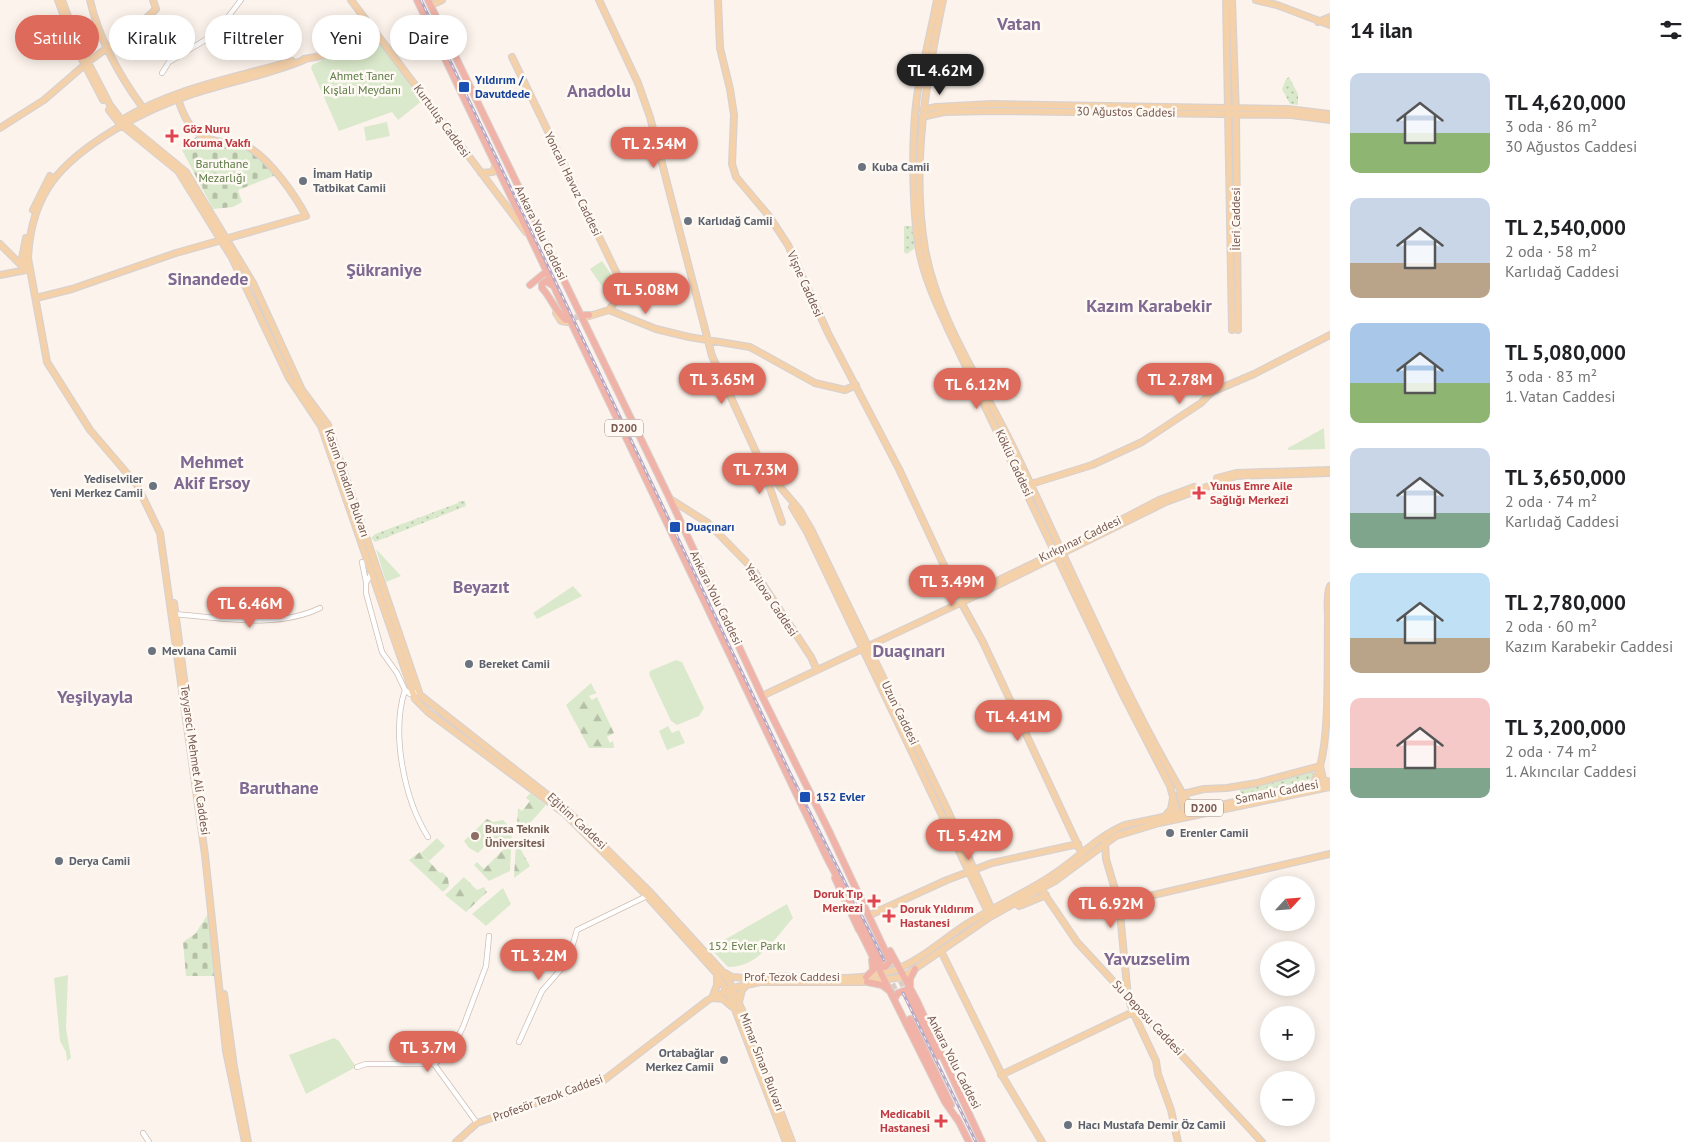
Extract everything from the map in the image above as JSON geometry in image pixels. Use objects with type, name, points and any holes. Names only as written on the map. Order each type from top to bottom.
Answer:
[{"type":"highway","name":"Ankara Yolu Caddesi","points":[[417,0],[457,88],[496,164],[546,272],[942,1096],[969,1142]]},
{"type":"highway","name":"Ankara Yolu Caddesi","points":[[429,2],[670,499],[762,696],[891,958]]},
{"type":"highway","points":[[530,285],[546,272]]},
{"type":"highway","points":[[542,289],[546,272]]},
{"type":"highway","points":[[542,289],[542,284],[548,281],[557,292]]},
{"type":"highway","points":[[542,289],[551,297],[561,317],[567,321]]},
{"type":"highway","name":"D200","points":[[829,831],[872,914],[891,958],[899,968],[908,990],[917,1001]]},
{"type":"highway","points":[[828,858],[873,963],[871,974],[866,980],[882,985],[895,996],[908,990]]},
{"type":"highway","points":[[858,927],[879,963],[885,967],[891,958]]},
{"type":"highway","name":"D200","points":[[913,966],[909,982],[982,1142]]},
{"type":"highway","name":"Ankara Yolu Caddesi","points":[[908,990],[982,1142]]},
{"type":"main road","points":[[58,0],[68,30],[86,64]]},
{"type":"main road","points":[[62,0],[86,64]]},
{"type":"main road","points":[[90,0],[94,19],[106,49],[143,108]]},
{"type":"main road","points":[[0,128],[44,100],[86,64],[142,23],[156,9],[154,0]]},
{"type":"main road","name":"Kurtuluş Caddesi","points":[[351,0],[363,15]]},
{"type":"main road","points":[[429,2],[442,0]]},
{"type":"main road","points":[[599,0],[638,83],[650,117],[707,339],[726,389],[761,463],[782,522]]},
{"type":"main road","name":"Vişne Caddesi","points":[[718,0],[720,48],[734,115],[732,164],[736,178],[782,234],[828,333],[943,559],[1072,830]]},
{"type":"main road","name":"Köklü Caddesi","points":[[937,0],[917,104],[915,201],[921,255],[929,284],[948,328],[1144,724],[1173,775]]},
{"type":"main road","name":"Köklü Caddesi","points":[[943,0],[922,114],[922,222],[925,249],[936,287],[951,324],[1031,484],[1059,552],[1123,694],[1182,816]]},
{"type":"main road","points":[[1226,0],[1232,107]]},
{"type":"main road","points":[[1232,0],[1232,107]]},
{"type":"main road","points":[[1256,0],[1277,5],[1330,25]]},
{"type":"main road","points":[[1318,22],[1330,17]]},
{"type":"main road","name":"Kurtuluş Caddesi","points":[[380,38],[533,242]]},
{"type":"main road","name":"Yoncalı Havuz Caddesi","points":[[512,57],[618,276],[619,296],[609,310]]},
{"type":"main road","points":[[29,269],[28,246],[35,211],[52,179],[85,148],[143,108],[199,87],[312,58]]},
{"type":"main road","points":[[29,269],[22,258],[36,200],[53,172],[76,150],[146,110],[280,69],[306,59]]},
{"type":"main road","name":"Kasım Önadım Bulvarı","points":[[86,64],[106,105],[123,123],[178,171],[225,240],[252,283],[296,378],[331,430],[411,691]]},
{"type":"main road","points":[[36,298],[104,278],[170,255],[306,216],[297,198],[258,154],[241,144],[204,138],[188,121],[178,99]]},
{"type":"main road","points":[[922,125],[925,119],[936,110],[924,99]]},
{"type":"main road","name":"30 Ağustos Caddesi","points":[[922,114],[936,110],[992,104],[1300,109],[1330,114]]},
{"type":"main road","name":"İleri Caddesi","points":[[1232,107],[1235,330]]},
{"type":"main road","name":"30 Ağustos Caddesi","points":[[936,110],[1291,115],[1330,120]]},
{"type":"main road","points":[[481,174],[493,172],[496,164]]},
{"type":"main road","points":[[489,174],[492,188]]},
{"type":"main road","name":"Kasım Önadım Bulvarı","points":[[225,240],[289,378],[324,434],[411,691]]},
{"type":"main road","points":[[0,244],[8,253],[29,269]]},
{"type":"main road","points":[[0,252],[8,253]]},
{"type":"main road","points":[[15,259],[22,258]]},
{"type":"main road","points":[[0,275],[29,269]]},
{"type":"main road","name":"Teyyareci Mehmet Ali Caddesi","points":[[29,269],[46,358],[93,434],[138,485],[160,534],[205,855],[226,1051],[245,1142]]},
{"type":"main road","points":[[530,285],[542,289]]},
{"type":"main road","points":[[586,316],[609,310],[656,329],[750,347],[815,383],[845,390],[856,386]]},
{"type":"main road","points":[[1031,484],[1092,465],[1142,442],[1201,403],[1212,392],[1248,377],[1330,335]]},
{"type":"main road","name":"Teyyareci Mehmet Ali Caddesi","points":[[74,406],[136,477],[149,499],[163,533],[205,829],[234,1067],[248,1142]]},
{"type":"main road","name":"Uzun Caddesi","points":[[761,463],[804,516],[864,647],[991,913]]},
{"type":"main road","name":"Kırkpınar Caddesi","points":[[762,696],[817,670],[823,664],[864,647],[1159,504],[1232,478],[1330,472]]},
{"type":"main road","name":"Yeşilova Caddesi","points":[[670,499],[708,523],[752,568],[817,670]]},
{"type":"main road","points":[[1313,784],[1320,766],[1328,733],[1327,652],[1330,586]]},
{"type":"main road","name":"Eğitim Caddesi","points":[[411,691],[415,699],[428,712],[551,803],[585,833],[719,972]]},
{"type":"main road","name":"Eğitim Caddesi","points":[[411,691],[551,796],[577,819],[649,891],[719,972]]},
{"type":"main road","points":[[1183,794],[1204,789],[1227,788],[1257,783],[1320,766]]},
{"type":"main road","points":[[1320,766],[1323,779],[1330,783]]},
{"type":"main road","points":[[1173,775],[1191,805],[1199,809]]},
{"type":"main road","points":[[1173,775],[1182,816]]},
{"type":"main road","name":"Samanlı Caddesi","points":[[1086,853],[1098,840],[1125,825],[1162,817],[1182,816],[1199,809],[1313,784],[1330,783]]},
{"type":"main road","name":"Samanlı Caddesi","points":[[1086,853],[1132,830],[1182,816],[1330,783]]},
{"type":"main road","points":[[1162,817],[1171,809],[1172,793]]},
{"type":"main road","points":[[1072,830],[1086,853]]},
{"type":"main road","points":[[1072,830],[1078,844],[1086,853]]},
{"type":"main road","points":[[1077,837],[1087,844],[1098,840]]},
{"type":"main road","points":[[1105,842],[1106,859]]},
{"type":"main road","points":[[872,914],[1002,860],[1078,844]]},
{"type":"main road","points":[[1071,862],[1077,854],[1078,844]]},
{"type":"main road","points":[[1086,853],[1103,852],[1106,859],[1118,903],[1128,997],[1156,1061],[1158,1074],[1171,1110],[1178,1142]]},
{"type":"main road","name":"D200","points":[[913,966],[977,917],[991,913],[1014,902],[1086,853]]},
{"type":"main road","name":"D200","points":[[913,966],[941,951],[991,913],[1001,903],[1054,881],[1086,853]]},
{"type":"main road","points":[[1118,903],[1330,854]]},
{"type":"main road","points":[[1014,902],[1019,906],[1047,898],[1048,890],[1054,881]]},
{"type":"main road","name":"Su Deposu Caddesi","points":[[1039,886],[1077,942],[1128,997],[1139,1006],[1262,1142]]},
{"type":"main road","points":[[977,917],[983,911],[985,901],[993,904],[1001,903]]},
{"type":"main road","points":[[941,951],[1002,1075],[1042,1142]]},
{"type":"main road","points":[[866,980],[899,968],[913,966]]},
{"type":"main road","points":[[866,980],[887,980],[903,977],[913,966]]},
{"type":"main road","points":[[719,972],[728,987]]},
{"type":"main road","points":[[719,972],[712,998],[727,1001],[735,1010]]},
{"type":"main road","name":"Prof. Tezok Caddesi","points":[[719,972],[747,981],[866,980]]},
{"type":"main road","points":[[740,1004],[742,990],[747,981]]},
{"type":"main road","name":"Prof. Tezok Caddesi","points":[[728,987],[747,981]]},
{"type":"main road","name":"Profesör Tezok Caddesi","points":[[456,1142],[477,1123],[604,1080],[728,987]]},
{"type":"main road","name":"Mimar Sinan Bulvarı","points":[[728,987],[740,1004],[792,1142]]},
{"type":"main road","name":"Mimar Sinan Bulvarı","points":[[728,987],[735,1010],[786,1142]]},
{"type":"main road","points":[[1002,1075],[1133,1012],[1139,1006]]},
{"type":"street","points":[[162,72],[169,62],[214,34],[241,0]]},
{"type":"street","points":[[362,562],[366,593],[382,652],[411,691],[400,704],[400,754],[414,806],[428,837]]},
{"type":"street","points":[[366,583],[371,574]]},
{"type":"street","points":[[175,614],[224,620],[276,619],[308,614],[320,608]]},
{"type":"street","points":[[519,1042],[542,991],[568,961],[577,930],[647,896]]},
{"type":"street","points":[[357,1067],[366,1064],[434,1064],[451,1052],[463,1027],[486,966],[489,936]]},
{"type":"street","points":[[434,1064],[477,1123]]},
{"type":"street","points":[[143,1133],[149,1142]]},
{"type":"green space","name":"Ahmet Taner Kışlalı Meydanı","points":[[380,42],[390,56],[390,60],[393,60],[422,101],[398,120],[392,112],[339,131],[311,68],[312,65],[322,60],[380,60]]},
{"type":"green space","points":[[1289,77],[1298,94],[1298,105],[1290,104],[1282,89],[1286,79]]},
{"type":"green space","points":[[387,122],[390,136],[366,141],[364,127]]},
{"type":"green space","name":"Baruthane Mezarlığı","points":[[196,137],[214,144],[243,147],[258,155],[276,175],[238,190],[242,202],[233,207],[213,209],[182,150]]},
{"type":"green space","points":[[904,226],[912,226],[915,248],[907,254],[904,252]]},
{"type":"green space","points":[[602,261],[618,284],[606,292],[590,269]]},
{"type":"green space","points":[[1324,428],[1325,449],[1288,450],[1288,448]]},
{"type":"green space","points":[[459,501],[465,501],[466,506],[375,542],[371,538],[375,534]]},
{"type":"green space","points":[[376,549],[401,576],[386,582]]},
{"type":"green space","points":[[573,586],[582,596],[537,619],[533,613]]},
{"type":"green space","points":[[676,660],[682,662],[704,708],[699,716],[677,725],[671,721],[649,674],[650,671]]},
{"type":"green space","points":[[591,683],[596,693],[589,696],[592,700],[597,697],[614,733],[607,737],[610,743],[613,741],[614,748],[589,748],[566,705]]},
{"type":"green space","points":[[668,726],[672,733],[679,730],[685,743],[667,750],[659,731]]},
{"type":"green space","points":[[1311,771],[1314,774],[1312,779],[1240,797],[1240,790]]},
{"type":"green space","points":[[530,793],[546,805],[531,822],[519,827],[517,824],[518,808],[522,811],[530,801],[526,798]]},
{"type":"green space","points":[[487,819],[493,822],[503,820],[512,830],[510,871],[489,881],[474,865],[477,862],[484,869],[504,849],[493,838],[478,853],[469,848],[464,841]]},
{"type":"green space","points":[[437,838],[445,846],[429,861],[421,853]]},
{"type":"green space","points":[[516,841],[530,866],[514,878]]},
{"type":"green space","points":[[420,852],[440,873],[442,872],[448,878],[449,886],[443,892],[409,860]]},
{"type":"green space","points":[[464,877],[477,890],[484,887],[487,892],[466,912],[445,895]]},
{"type":"green space","points":[[503,888],[511,904],[486,926],[472,914]]},
{"type":"green space","name":"152 Evler Parkı","points":[[787,904],[793,918],[765,950],[748,963],[728,967],[710,948]]},
{"type":"green space","points":[[210,911],[216,976],[186,976],[183,942],[195,934]]},
{"type":"green space","points":[[68,975],[66,1028],[71,1058],[67,1061],[66,1052],[60,1041],[54,978]]},
{"type":"green space","points":[[334,1038],[339,1041],[356,1067],[306,1094],[289,1055]]},
{"type":"tunnel","points":[[566,320],[585,315]]},
{"type":"tunnel","points":[[888,957],[906,991]]},
{"type":"tunnel","points":[[888,976],[898,995]]},
{"type":"railway","points":[[421,0],[790,773],[884,960]]},
{"type":"railway","points":[[903,993],[976,1142]]},
{"type":"place","name":"Yıldırım / Davutdede","points":[[464,87]]},
{"type":"place","name":"Göz Nuru Koruma Vakfı","points":[[172,136]]},
{"type":"place","name":"Kuba Camii","points":[[862,167]]},
{"type":"place","name":"İmam Hatip Tatbikat Camii","points":[[303,181]]},
{"type":"place","name":"Karlıdağ Camii","points":[[688,221]]},
{"type":"place","name":"Yediselviler Yeni Merkez Camii","points":[[153,486]]},
{"type":"place","name":"Yunus Emre Aile Sağlığı Merkezi","points":[[1199,493]]},
{"type":"place","name":"Duaçınarı","points":[[675,527]]},
{"type":"place","name":"Mevlana Camii","points":[[152,651]]},
{"type":"place","name":"Bereket Camii","points":[[469,664]]},
{"type":"place","name":"152 Evler","points":[[805,797]]},
{"type":"place","name":"Erenler Camii","points":[[1170,833]]},
{"type":"place","name":"Bursa Teknik Üniversitesi","points":[[475,836]]},
{"type":"place","name":"Derya Camii","points":[[59,861]]},
{"type":"place","name":"Doruk Tıp Merkezi","points":[[874,901]]},
{"type":"place","name":"Doruk Yıldırım Hastanesi","points":[[889,916]]},
{"type":"place","name":"Ortabağlar Merkez Camii","points":[[724,1060]]},
{"type":"place","name":"Medicabil Hastanesi","points":[[941,1121]]},
{"type":"place","name":"Hacı Mustafa Demir Öz Camii","points":[[1068,1125]]},
{"type":"district","name":"Vatan","points":[[1019,24]]},
{"type":"district","name":"Anadolu","points":[[599,91]]},
{"type":"district","name":"Şükraniye","points":[[384,270]]},
{"type":"district","name":"Sinandede","points":[[208,279]]},
{"type":"district","name":"Kazım Karabekir","points":[[1149,306]]},
{"type":"district","name":"Mehmet Akif Ersoy","points":[[212,472]]},
{"type":"district","name":"Beyazıt","points":[[481,587]]},
{"type":"district","name":"Duaçınarı","points":[[909,651]]},
{"type":"district","name":"Yeşilyayla","points":[[95,697]]},
{"type":"district","name":"Baruthane","points":[[279,788]]},
{"type":"district","name":"Yavuzselim","points":[[1147,959]]}]
